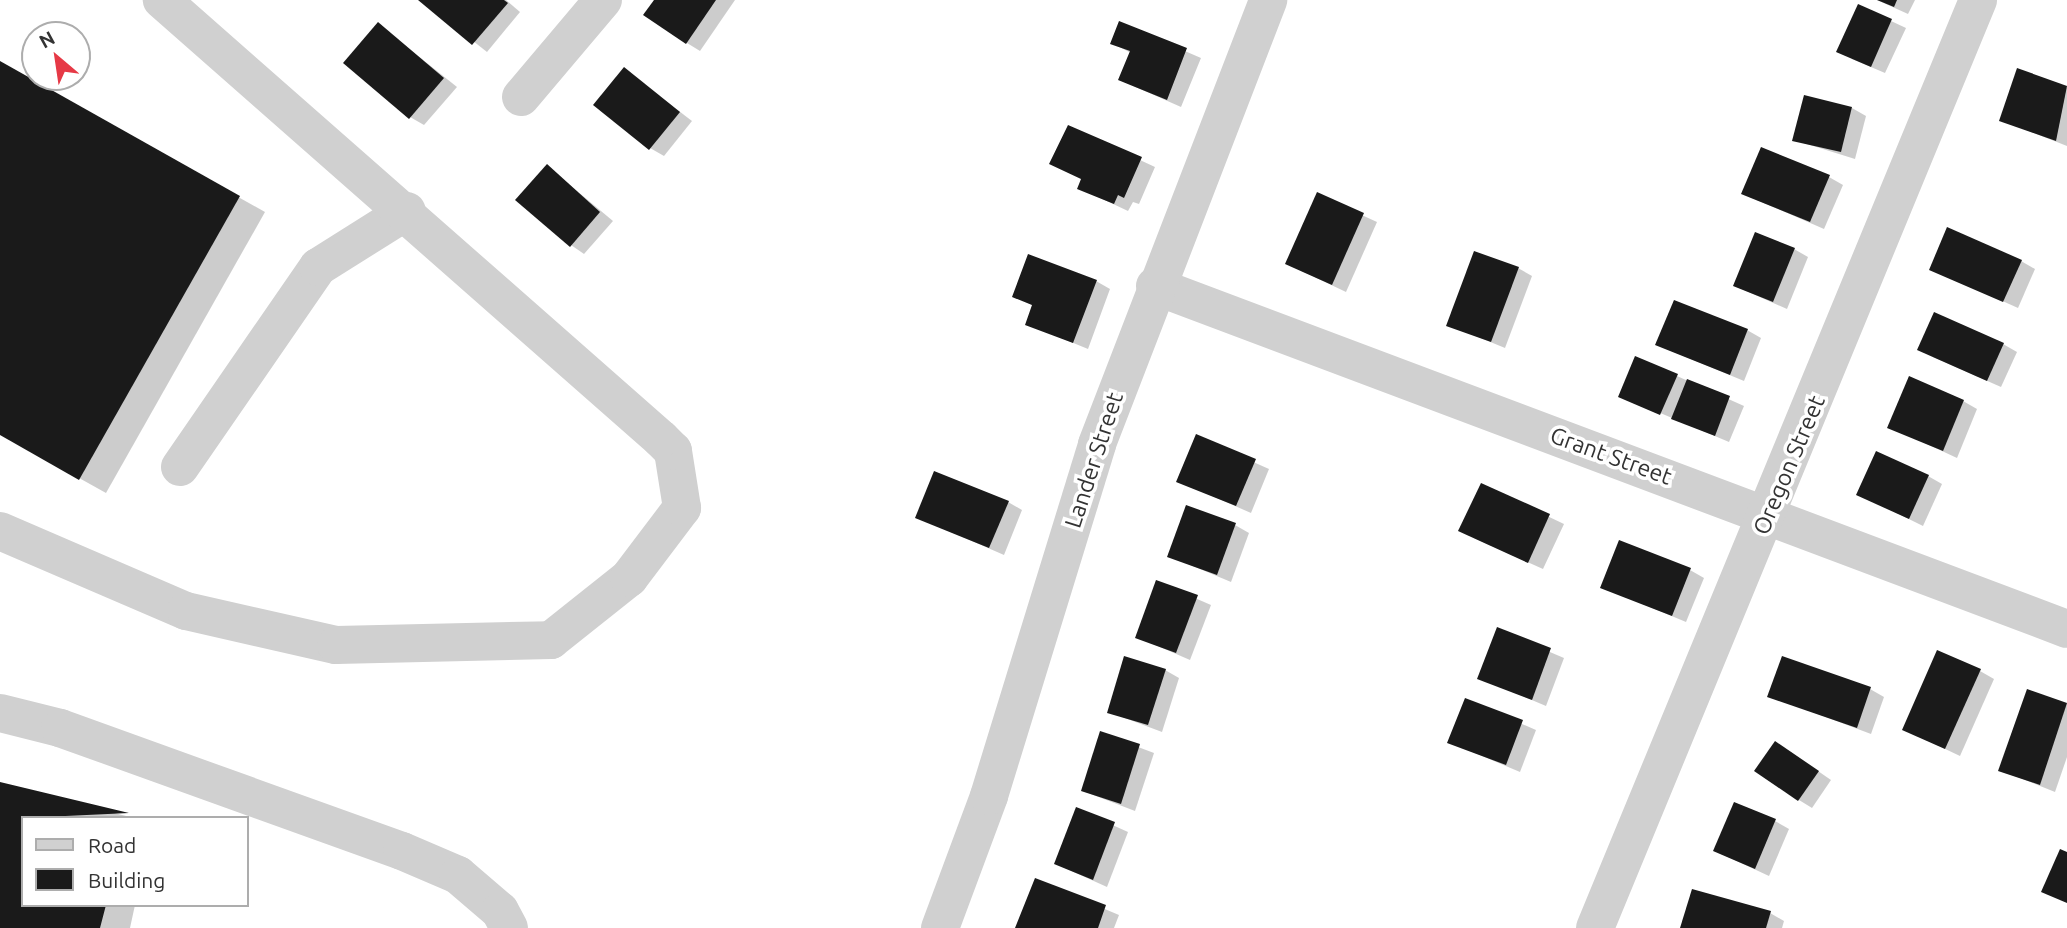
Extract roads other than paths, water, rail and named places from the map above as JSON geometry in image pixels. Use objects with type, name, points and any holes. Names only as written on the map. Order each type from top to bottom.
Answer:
[{"type":"street","points":[[0,531],[186,611],[336,645],[551,640],[629,578],[682,508],[673,451],[407,211],[162,0]]},
{"type":"street","points":[[521,97],[603,0]]},
{"type":"street","name":"Lander Street","points":[[940,928],[1155,286],[1268,0]]},
{"type":"street","name":"Oregon Street","points":[[1595,928],[1978,0]]},
{"type":"street","points":[[180,467],[318,267],[407,211]]},
{"type":"street","name":"Grant Street","points":[[1155,286],[1768,514],[2067,629]]},
{"type":"street","points":[[0,713],[60,728],[402,851],[458,875],[500,911],[509,928]]}]
